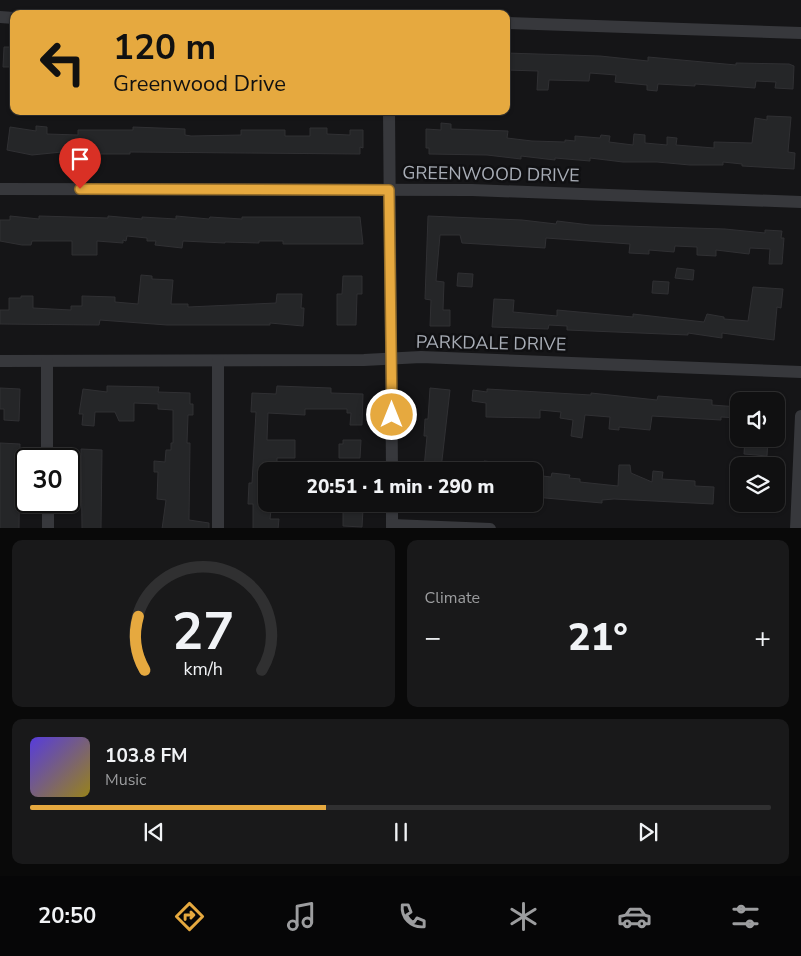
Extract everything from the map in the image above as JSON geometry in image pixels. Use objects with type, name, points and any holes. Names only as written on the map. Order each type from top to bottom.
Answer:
[{"type":"street","points":[[510,24],[801,33]]},
{"type":"street","points":[[389,115],[392,462]]},
{"type":"street","name":"GREENWOOD DRIVE","points":[[0,189],[472,190],[801,202]]},
{"type":"street","name":"PARKDALE DRIVE","points":[[0,361],[218,361],[421,357],[801,372]]},
{"type":"street","points":[[47,361],[47,448]]},
{"type":"street","points":[[218,361],[218,528]]},
{"type":"street","points":[[796,528],[801,416]]},
{"type":"street","points":[[392,512],[392,527],[490,528]]},
{"type":"street","points":[[48,513],[48,528]]},
{"type":"building","points":[[4,47],[10,47],[10,67],[3,67]]},
{"type":"building","points":[[510,53],[600,56],[648,61],[648,57],[736,65],[736,63],[789,64],[794,66],[793,89],[775,88],[776,82],[756,81],[755,88],[695,84],[695,86],[658,84],[657,91],[647,90],[647,85],[615,82],[616,75],[590,73],[589,81],[549,80],[548,90],[537,90],[538,71],[510,70]]},
{"type":"building","points":[[767,116],[791,117],[788,152],[795,153],[794,169],[742,166],[742,164],[723,162],[723,165],[690,165],[657,162],[623,162],[590,158],[590,161],[555,158],[555,160],[521,156],[521,159],[487,155],[429,154],[429,148],[426,148],[426,129],[441,130],[441,123],[451,124],[451,129],[508,131],[507,138],[532,141],[565,142],[565,140],[575,141],[575,136],[600,138],[601,135],[610,136],[609,142],[633,145],[634,134],[645,135],[645,143],[667,145],[667,137],[677,138],[676,145],[714,148],[714,142],[752,143],[755,118],[767,120]]},
{"type":"building","points":[[36,126],[47,127],[47,134],[78,135],[78,130],[133,130],[133,127],[185,129],[185,135],[191,136],[241,135],[241,130],[285,130],[285,136],[310,136],[310,128],[327,128],[327,134],[350,135],[350,130],[363,130],[363,148],[360,147],[360,154],[130,152],[130,154],[96,154],[62,152],[32,155],[7,150],[10,127],[36,131]]},
{"type":"building","points":[[10,216],[39,219],[39,216],[108,218],[108,216],[142,219],[142,217],[176,219],[176,216],[209,219],[210,217],[242,219],[242,217],[360,217],[363,244],[283,244],[283,241],[225,243],[183,241],[182,248],[155,245],[156,241],[147,241],[147,238],[127,236],[126,241],[123,240],[123,243],[97,241],[97,255],[72,255],[72,241],[32,241],[31,245],[22,245],[0,241],[0,220],[10,220]]},
{"type":"building","points":[[428,216],[522,220],[556,224],[557,221],[590,225],[725,229],[765,233],[765,230],[782,231],[781,238],[784,238],[782,264],[769,264],[770,249],[750,248],[749,254],[716,250],[716,256],[697,255],[697,247],[675,246],[674,252],[649,250],[649,254],[629,253],[630,244],[546,238],[545,248],[462,243],[460,235],[440,235],[436,281],[444,282],[443,310],[450,310],[450,326],[430,326],[431,300],[425,299]]},
{"type":"building","points":[[677,268],[694,270],[693,280],[675,278]]},
{"type":"building","points":[[458,273],[473,274],[472,287],[457,286]]},
{"type":"building","points":[[141,275],[152,276],[152,279],[173,280],[171,304],[188,304],[188,307],[276,303],[277,294],[302,294],[301,308],[304,308],[303,326],[270,323],[270,325],[167,325],[100,320],[99,325],[0,324],[0,310],[9,310],[9,298],[21,298],[21,296],[33,296],[33,308],[71,310],[71,306],[82,306],[82,296],[115,297],[115,302],[138,304]]},
{"type":"building","points":[[343,276],[362,276],[362,294],[357,294],[356,325],[337,325],[337,294],[342,294]]},
{"type":"building","points":[[653,281],[669,282],[668,294],[652,293]]},
{"type":"building","points":[[753,287],[783,289],[781,308],[777,307],[774,340],[722,333],[722,338],[688,333],[688,335],[567,330],[567,326],[549,325],[548,329],[492,327],[494,299],[514,300],[513,312],[557,316],[557,310],[633,317],[633,314],[704,322],[707,314],[724,317],[724,319],[748,321]]},
{"type":"building","points":[[107,386],[159,387],[158,392],[190,393],[193,415],[188,415],[187,443],[190,443],[189,520],[209,523],[209,528],[162,528],[166,500],[157,499],[158,472],[154,472],[154,461],[165,462],[166,450],[171,450],[171,443],[173,443],[173,410],[158,409],[158,404],[134,403],[134,421],[119,421],[115,412],[95,412],[94,426],[82,425],[83,414],[79,414],[83,389],[107,392]]},
{"type":"building","points":[[277,386],[331,388],[331,393],[363,394],[362,425],[350,425],[351,413],[347,413],[347,409],[305,409],[305,415],[268,413],[267,440],[295,440],[295,458],[277,458],[277,462],[258,462],[258,512],[271,512],[270,519],[279,519],[278,528],[253,528],[253,504],[248,504],[249,483],[252,483],[256,412],[251,412],[252,393],[276,394]]},
{"type":"building","points":[[0,388],[20,389],[19,421],[4,420],[4,409],[0,409]]},
{"type":"building","points":[[430,388],[450,390],[442,462],[425,462],[427,436],[424,436],[425,419],[428,419]]},
{"type":"building","points":[[487,389],[591,395],[591,393],[657,400],[658,396],[712,400],[712,405],[730,406],[730,418],[721,417],[721,420],[652,416],[650,430],[619,427],[619,430],[609,429],[610,417],[585,415],[582,438],[571,436],[573,420],[560,418],[561,412],[540,410],[540,418],[486,417],[486,403],[472,401],[473,390],[487,392]]},
{"type":"building","points":[[343,440],[361,440],[360,458],[339,458],[339,444],[343,444]]},
{"type":"building","points":[[0,443],[20,444],[20,448],[15,448],[15,513],[19,513],[19,528],[0,528]]},
{"type":"building","points":[[744,447],[768,447],[767,456],[744,454]]},
{"type":"building","points":[[81,449],[102,450],[101,528],[82,528]]},
{"type":"building","points":[[619,465],[630,465],[631,473],[652,482],[653,471],[663,472],[662,479],[695,481],[695,486],[714,487],[713,504],[614,499],[602,500],[602,503],[543,498],[543,476],[551,477],[552,473],[570,475],[569,478],[580,479],[580,482],[618,486]]},
{"type":"building","points":[[343,512],[363,512],[362,527],[343,526]]},
{"type":"route","points":[[80,189],[389,190],[392,415]]}]
